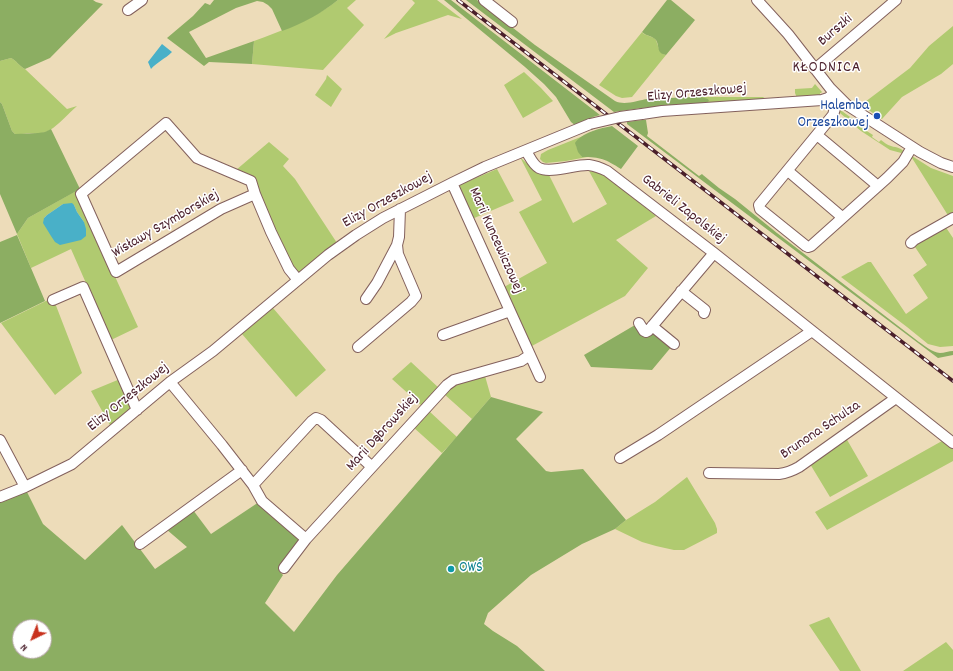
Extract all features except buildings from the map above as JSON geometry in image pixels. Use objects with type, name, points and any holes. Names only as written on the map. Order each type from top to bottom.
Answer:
[{"type":"street","points":[[128,10],[142,0]]},
{"type":"street","points":[[484,0],[512,22]]},
{"type":"street","points":[[757,0],[788,34],[835,94],[855,110],[912,147],[931,158],[952,164]]},
{"type":"street","name":"Burszki","points":[[815,69],[896,0]]},
{"type":"street","points":[[835,94],[836,106],[833,115],[759,205],[760,209],[804,245],[808,247],[811,246],[887,178],[903,162],[912,147]]},
{"type":"street","name":"Elizy Orzeszkowej","points":[[0,497],[25,487],[72,464],[170,382],[213,351],[328,255],[356,235],[400,209],[485,167],[590,124],[620,117],[662,111],[822,100],[835,94]]},
{"type":"street","name":"Wisławy Szymborskiej","points":[[255,194],[222,209],[116,272],[81,194],[166,123],[197,158],[251,181],[271,232],[289,269],[298,280]]},
{"type":"street","points":[[817,135],[878,186]]},
{"type":"street","name":"Gabrieli Zapolskiej","points":[[526,151],[533,164],[544,170],[590,165],[607,171],[714,253],[953,443]]},
{"type":"street","points":[[788,171],[842,217]]},
{"type":"street","name":"Marii Kuncewiczowej","points":[[452,183],[540,377]]},
{"type":"street","points":[[366,299],[377,283],[397,245],[399,237],[400,209]]},
{"type":"street","points":[[911,243],[953,218]]},
{"type":"street","points":[[358,347],[411,302],[416,296],[398,254],[397,245]]},
{"type":"street","points":[[639,323],[644,331],[648,331],[714,253]]},
{"type":"street","points":[[53,300],[83,287],[137,410]]},
{"type":"street","points":[[681,291],[705,310],[704,313]]},
{"type":"street","name":"Marii Kuncewiczowej","points":[[442,335],[510,312]]},
{"type":"street","points":[[652,326],[674,344]]},
{"type":"street","points":[[620,458],[658,435],[812,331]]},
{"type":"street","name":"Marii Dąbrowskiej","points":[[284,568],[306,539],[447,385],[454,380],[521,361],[530,355]]},
{"type":"street","points":[[170,382],[242,470],[262,501],[306,539]]},
{"type":"street","name":"Brunona Schulza","points":[[709,473],[785,474],[790,472],[896,398]]},
{"type":"street","points":[[253,485],[316,418],[321,420],[372,467]]},
{"type":"street","points":[[0,440],[25,487]]},
{"type":"street","points":[[140,544],[242,470]]},
{"type":"green space","points":[[0,0],[93,0],[103,4],[50,58],[25,69],[11,58],[0,61]]},
{"type":"green space","points":[[214,0],[338,0],[312,18],[282,31],[272,9],[263,2],[257,1],[236,8],[189,32],[206,58],[254,41],[252,64],[209,62],[204,66],[167,38],[193,16],[205,3],[210,5]]},
{"type":"green space","points":[[338,0],[356,0],[347,8],[364,25],[323,70],[252,64],[254,41],[308,19]]},
{"type":"green space","points":[[412,0],[437,0],[462,19],[448,15],[396,33],[384,39],[415,3]]},
{"type":"green space","points":[[444,0],[451,0],[600,115],[576,126],[571,122],[556,97],[544,84]]},
{"type":"green space","points":[[466,0],[477,0],[535,45],[615,101],[627,103],[648,99],[701,97],[708,99],[709,101],[704,104],[642,108],[614,112]]},
{"type":"green space","points":[[667,0],[671,0],[695,20],[666,55],[659,51],[655,39],[642,32]]},
{"type":"green space","points":[[953,26],[953,64],[941,74],[902,97],[882,119],[861,105],[910,68],[929,46]]},
{"type":"green space","points":[[642,32],[654,38],[659,49],[666,55],[632,97],[622,98],[616,96],[599,85]]},
{"type":"green space","points":[[11,58],[25,69],[67,109],[77,106],[50,130],[42,133],[19,134],[15,134],[12,131],[0,102],[0,61]]},
{"type":"green space","points":[[524,72],[553,101],[523,118],[504,85]]},
{"type":"green space","points":[[327,75],[342,89],[331,107],[315,95],[326,79]]},
{"type":"green space","points":[[815,84],[822,92],[820,95],[822,96],[797,98],[795,89],[812,88]]},
{"type":"green space","points":[[701,97],[763,97],[766,99],[704,104]]},
{"type":"green space","points":[[0,102],[12,131],[15,134],[38,133],[51,129],[80,189],[28,218],[17,234],[0,194]]},
{"type":"green space","points":[[839,109],[873,135],[872,137],[879,142],[881,140],[888,145],[899,148],[905,154],[890,150],[861,131],[840,113],[835,119]]},
{"type":"green space","points":[[646,120],[647,136],[699,176],[702,174],[919,342],[929,349],[937,352],[942,353],[953,351],[953,355],[938,358],[627,124],[627,122]]},
{"type":"green space","points":[[612,126],[638,146],[621,169],[603,159],[582,157],[578,152],[575,143],[586,134]]},
{"type":"green space","points":[[583,136],[576,146],[582,157],[587,157],[546,163],[540,159],[541,154],[548,150]]},
{"type":"green space","points":[[269,142],[289,159],[283,166],[295,179],[337,243],[298,275],[289,263],[253,178],[236,170]]},
{"type":"green space","points":[[912,156],[931,168],[953,176],[953,215],[949,217]]},
{"type":"green space","points":[[520,157],[535,171],[548,173],[573,223],[607,204],[589,171],[600,173],[656,216],[616,240],[648,268],[625,296],[530,347],[504,287],[547,263],[519,212],[542,200]]},
{"type":"green space","points":[[497,169],[514,201],[472,219],[457,186]]},
{"type":"green space","points":[[76,191],[138,327],[111,340],[71,249],[31,268],[17,234],[28,218]],"holes":[[[63,204],[74,205],[84,222],[44,218]]]},
{"type":"green space","points":[[945,226],[953,238],[953,346],[940,347],[928,344],[841,277],[868,262],[871,262],[906,314],[928,298],[913,275],[927,265],[913,244]]},
{"type":"green space","points":[[17,235],[45,301],[0,323],[0,242]]},
{"type":"green space","points":[[50,299],[55,303],[82,373],[55,395],[1,323]]},
{"type":"green space","points":[[273,308],[326,370],[296,397],[242,334]]},
{"type":"green space","points":[[635,325],[652,330],[672,346],[652,370],[591,367],[584,355]]},
{"type":"green space","points":[[411,362],[440,389],[423,407],[392,379]]},
{"type":"green space","points":[[485,376],[491,397],[472,419],[444,394],[457,383]]},
{"type":"green space","points":[[120,379],[133,408],[111,427],[91,391]]},
{"type":"green space","points":[[491,397],[543,412],[516,439],[546,471],[551,472],[583,469],[626,520],[615,529],[582,544],[531,575],[488,613],[484,624],[517,646],[545,671],[0,671],[0,494],[26,490],[43,524],[85,560],[122,525],[155,569],[187,547],[166,529],[193,510],[211,534],[259,502],[302,540],[279,567],[279,571],[283,575],[265,603],[294,632],[337,575]]},
{"type":"green space","points":[[429,411],[457,437],[442,453],[413,427]]},
{"type":"green space","points":[[846,438],[868,476],[830,497],[810,464]]},
{"type":"green space","points":[[942,441],[953,449],[953,461],[827,530],[815,512]]},
{"type":"green space","points":[[687,477],[715,523],[717,533],[684,550],[674,550],[642,542],[615,529],[626,520],[655,502]]},
{"type":"green space","points":[[829,617],[861,671],[840,671],[809,625]]},
{"type":"green space","points":[[946,642],[953,650],[953,671],[903,671]]},
{"type":"water","points":[[162,44],[172,52],[151,69],[148,62]]},
{"type":"water","points":[[72,203],[84,222],[86,236],[81,240],[60,245],[55,242],[43,223],[44,218],[63,204]]},
{"type":"railway","points":[[458,0],[953,381]]},
{"type":"place","name":"Halemba Orzeszkowej","points":[[877,116]]},
{"type":"place","name":"OWŚ","points":[[451,569]]},
{"type":"district","name":"KŁODNICA","points":[[827,69]]}]
